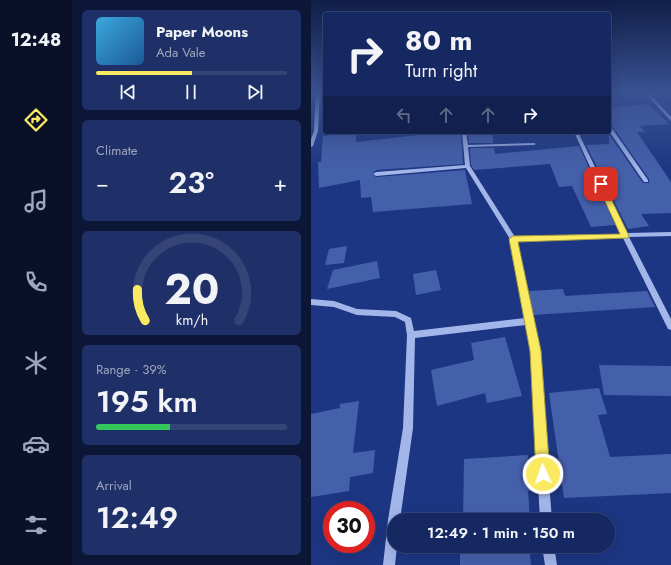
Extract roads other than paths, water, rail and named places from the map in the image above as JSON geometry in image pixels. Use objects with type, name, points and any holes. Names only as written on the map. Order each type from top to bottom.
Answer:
[{"type":"street","points":[[311,146],[315,118]]},
{"type":"street","points":[[611,131],[646,181]]},
{"type":"street","points":[[464,134],[468,166],[513,239],[535,351],[546,513]]},
{"type":"street","points":[[577,134],[625,236],[671,327]]},
{"type":"street","points":[[466,146],[534,144]]},
{"type":"street","points":[[376,174],[468,166]]},
{"type":"street","points":[[513,239],[671,234]]},
{"type":"street","points":[[311,302],[334,304],[357,312],[396,314],[408,320],[411,335],[408,428],[395,513]]},
{"type":"street","points":[[411,335],[530,321]]},
{"type":"street","points":[[389,565],[390,553]]},
{"type":"street","points":[[549,553],[551,565]]}]
